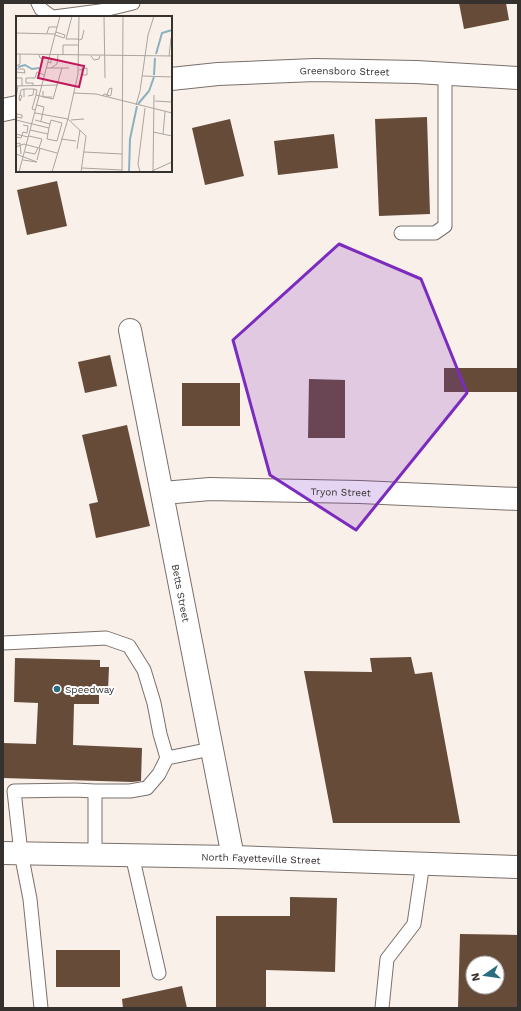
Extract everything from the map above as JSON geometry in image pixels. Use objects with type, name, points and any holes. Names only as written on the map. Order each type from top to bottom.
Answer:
[{"type":"street","name":"Greensboro Street","points":[[172,79],[218,74],[315,70],[518,78]]},
{"type":"street","points":[[3,110],[16,107]]},
{"type":"street","name":"Betts Street","points":[[130,330],[163,492],[211,749],[233,857]]},
{"type":"street","name":"Tryon Street","points":[[163,492],[210,489],[360,492],[518,499]]},
{"type":"street","name":"North Fayetteville Street","points":[[12,853],[233,857],[518,867]]},
{"type":"lane","points":[[38,3],[41,9],[52,16]]},
{"type":"lane","points":[[69,16],[101,14],[129,8]]},
{"type":"lane","points":[[401,233],[435,233],[445,226],[445,74]]},
{"type":"lane","points":[[3,643],[106,638],[129,646],[144,670],[154,703],[160,734],[167,758],[159,774],[147,788],[130,791],[9,791],[12,853],[30,899],[41,1008]]},
{"type":"lane","points":[[167,758],[211,749]]},
{"type":"lane","points":[[95,791],[96,855]]},
{"type":"lane","points":[[132,855],[159,973]]},
{"type":"lane","points":[[382,1008],[387,959],[414,924],[423,863]]},
{"type":"highlighted area","points":[[339,244],[421,279],[467,393],[356,530],[270,475],[233,340]]},
{"type":"building","points":[[459,3],[506,3],[509,20],[464,29]]},
{"type":"building","points":[[427,117],[430,214],[379,216],[375,119]]},
{"type":"building","points":[[230,119],[244,176],[205,185],[192,128]]},
{"type":"building","points":[[334,134],[338,168],[278,175],[274,141]]},
{"type":"building","points":[[57,181],[67,226],[27,235],[17,190]]},
{"type":"building","points":[[110,355],[117,386],[85,393],[78,362]]},
{"type":"building","points":[[444,368],[518,368],[518,392],[444,392]]},
{"type":"building","points":[[309,379],[345,380],[345,438],[308,438]]},
{"type":"building","points":[[182,383],[240,383],[240,426],[182,426]]},
{"type":"building","points":[[127,425],[150,526],[96,538],[89,504],[98,502],[82,435]]},
{"type":"building","points":[[411,657],[415,674],[432,672],[460,823],[333,823],[304,671],[372,672],[370,658]]},
{"type":"building","points":[[15,658],[100,660],[100,667],[109,667],[108,691],[99,690],[99,704],[74,704],[73,745],[142,748],[141,781],[3,778],[3,743],[36,744],[38,703],[14,702]]},
{"type":"building","points":[[290,897],[337,898],[335,972],[266,970],[266,1008],[216,1008],[216,916],[290,916]]},
{"type":"building","points":[[460,934],[518,935],[518,1008],[458,1008]]},
{"type":"building","points":[[56,950],[120,950],[120,987],[56,987]]},
{"type":"building","points":[[182,986],[187,1008],[123,1008],[122,999]]},
{"type":"place","name":"Speedway","points":[[57,689]]}]
